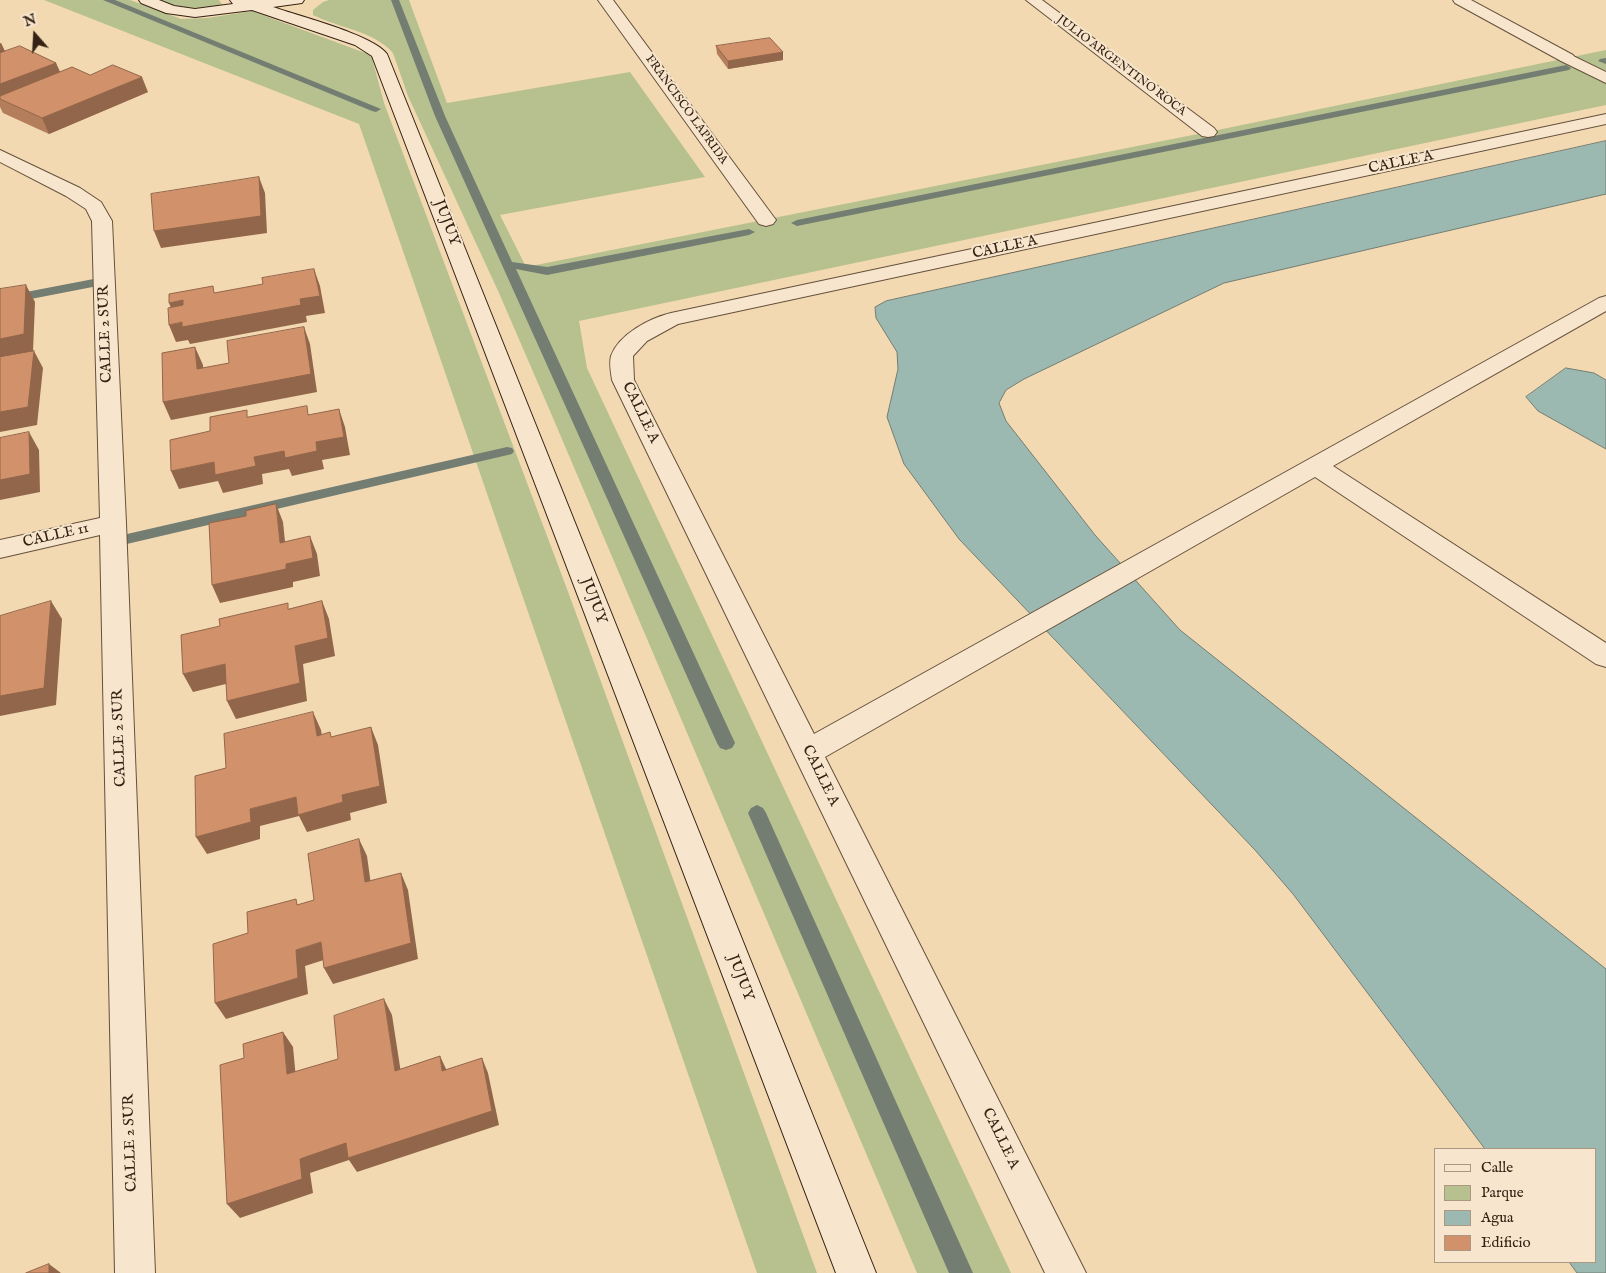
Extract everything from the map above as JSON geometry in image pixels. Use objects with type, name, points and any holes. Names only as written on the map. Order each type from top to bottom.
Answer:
[{"type":"street","points":[[146,0],[182,12],[213,12],[297,0]]},
{"type":"street","name":"JUJUY","points":[[236,0],[360,42],[379,54],[856,1273]]},
{"type":"street","name":"FRANCISCO LAPRIDA","points":[[606,0],[766,220]]},
{"type":"street","name":"JULIO ARGENTINO ROCA","points":[[1033,0],[1208,132]]},
{"type":"street","points":[[1460,0],[1606,78]]},
{"type":"street","name":"CALLE A","points":[[1066,1273],[623,380],[620,362],[630,345],[646,331],[671,319],[1606,119]]},
{"type":"street","name":"CALLE 2 SUR","points":[[0,155],[74,192],[94,206],[102,221],[113,523],[135,1273]]},
{"type":"street","points":[[808,752],[1606,302]]},
{"type":"street","points":[[1316,466],[1606,656]]},
{"type":"street","name":"CALLE 11","points":[[0,549],[113,523]]},
{"type":"green space","points":[[44,0],[130,0],[181,19],[208,18],[252,11],[368,54],[372,58],[384,103],[570,597],[817,1273],[757,1273],[359,124]]},
{"type":"green space","points":[[157,0],[219,0],[223,6],[190,8]]},
{"type":"green space","points":[[329,0],[409,0],[447,103],[630,72],[705,177],[500,215],[526,267],[1208,132],[1606,50],[1606,105],[579,321],[587,368],[1011,1273],[917,1273],[499,293],[408,96],[393,53],[366,35],[313,15],[313,10]]},
{"type":"water","points":[[1606,141],[1606,194],[1224,283],[1024,379],[1006,390],[999,403],[1006,421],[1095,535],[1180,630],[1606,969],[1606,1273],[1577,1273],[1570,1263],[1596,1263],[1596,1148],[1484,1148],[1293,894],[1255,850],[959,539],[904,464],[887,417],[898,369],[897,352],[876,318],[875,307],[886,301]]},
{"type":"water","points":[[1566,368],[1594,373],[1606,380],[1606,449],[1538,411],[1526,397]]},
{"type":"building","points":[[770,38],[783,52],[728,61],[716,46]]},
{"type":"building","points":[[20,46],[56,63],[0,84],[0,53]]},
{"type":"building","points":[[113,65],[142,77],[42,118],[0,99],[0,96],[72,67],[90,75]]},
{"type":"building","points":[[259,177],[261,216],[154,231],[151,194]]},
{"type":"building","points":[[314,269],[320,296],[300,299],[301,305],[182,327],[182,322],[169,325],[168,308],[183,305],[183,300],[169,303],[169,294],[213,286],[214,293],[263,284],[262,278]]},
{"type":"building","points":[[26,285],[24,334],[0,339],[0,289]]},
{"type":"building","points":[[304,327],[311,374],[163,402],[162,353],[195,347],[197,369],[229,363],[227,341]]},
{"type":"building","points":[[34,351],[28,407],[0,412],[0,357]]},
{"type":"building","points":[[307,406],[308,415],[339,409],[344,437],[316,442],[317,451],[285,458],[284,451],[254,457],[256,466],[215,475],[214,462],[171,471],[170,440],[210,431],[210,417],[247,410],[247,417]]},
{"type":"building","points":[[29,432],[30,474],[0,480],[0,438]]},
{"type":"building","points":[[276,504],[280,543],[310,536],[313,558],[286,564],[286,569],[212,585],[209,523],[246,516],[246,511]]},
{"type":"building","points":[[51,601],[44,688],[0,696],[0,616]]},
{"type":"building","points":[[322,601],[328,638],[295,646],[300,683],[227,701],[225,664],[183,674],[181,635],[220,626],[219,619],[288,603],[288,609]]},
{"type":"building","points":[[313,712],[317,736],[330,732],[331,737],[371,727],[380,786],[342,795],[343,802],[298,815],[296,797],[250,809],[251,822],[196,837],[195,776],[226,768],[224,734]]},
{"type":"building","points":[[359,839],[365,882],[401,873],[411,943],[324,968],[321,942],[296,950],[298,978],[215,1003],[213,944],[248,933],[247,912],[296,899],[297,905],[314,900],[308,854]]},
{"type":"building","points":[[384,999],[395,1071],[440,1056],[442,1071],[482,1058],[492,1111],[348,1158],[346,1143],[300,1159],[302,1179],[227,1204],[220,1065],[244,1058],[243,1044],[283,1032],[287,1074],[338,1059],[334,1016]]},
{"type":"building","points":[[49,1264],[49,1273],[26,1273]]},
{"type":"waterway","points":[[107,0],[376,109]]},
{"type":"waterway","points":[[395,0],[440,116],[508,264]]},
{"type":"waterway","points":[[797,223],[1566,68]]},
{"type":"waterway","points":[[508,264],[547,271],[749,232]]},
{"type":"waterway","points":[[508,264],[726,743]]},
{"type":"waterway","points":[[0,301],[104,281]]},
{"type":"waterway","points":[[114,542],[507,451]]},
{"type":"waterway","points":[[757,813],[961,1273]]}]
